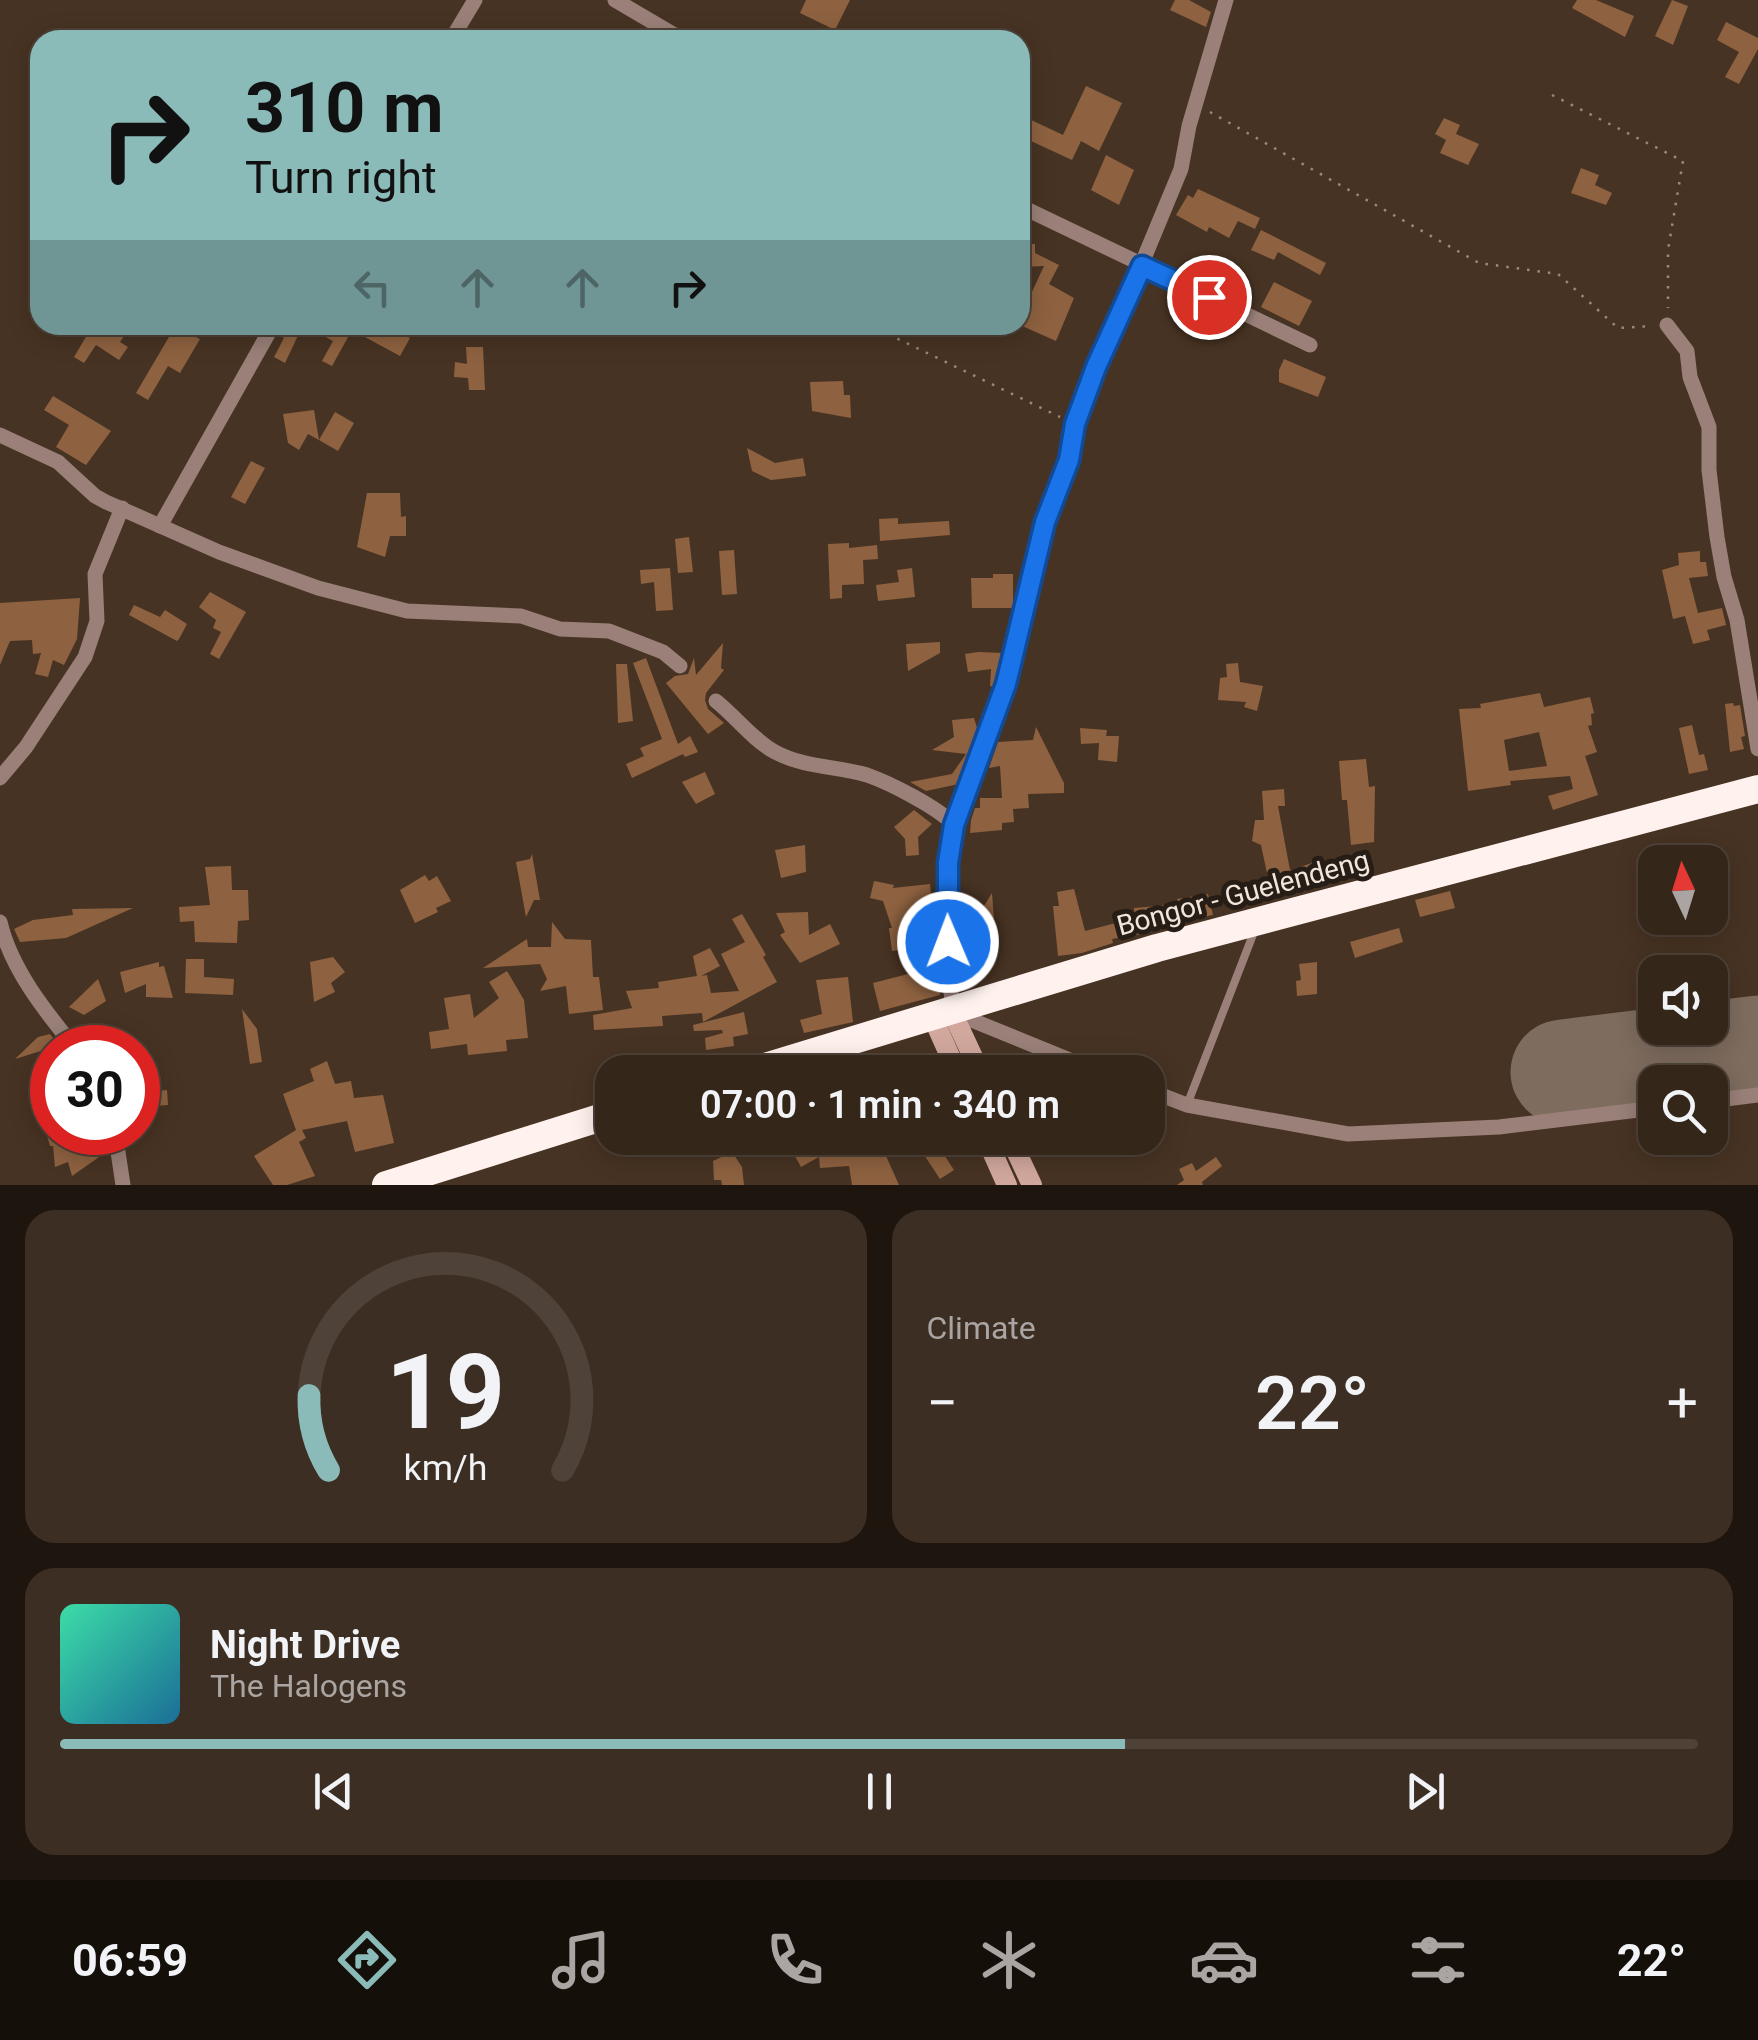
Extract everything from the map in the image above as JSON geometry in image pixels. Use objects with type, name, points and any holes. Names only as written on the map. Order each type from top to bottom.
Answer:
[{"type":"highway","name":"Bongor - Guelendeng","points":[[806,1055],[1157,948],[1758,789]]},
{"type":"highway","points":[[386,1185],[595,1119]]},
{"type":"main road","points":[[942,1015],[953,1055]]},
{"type":"main road","points":[[942,1015],[969,1055]]},
{"type":"main road","points":[[992,1155],[1001,1183]]},
{"type":"main road","points":[[1018,1155],[1032,1185]]},
{"type":"street","points":[[457,30],[475,0]]},
{"type":"street","points":[[615,0],[665,30]]},
{"type":"street","points":[[1053,1055],[942,1015],[948,863],[954,825],[1006,684],[1045,522],[1069,460],[1075,424],[1181,169],[1226,0]]},
{"type":"street","points":[[1030,211],[1310,345]]},
{"type":"street","points":[[1667,325],[1687,351],[1690,377],[1709,427],[1709,470],[1724,578],[1737,620],[1758,750]]},
{"type":"street","points":[[160,526],[267,335]]},
{"type":"street","points":[[0,435],[58,462],[94,496],[218,552],[318,588],[406,611],[521,616],[560,630],[609,631],[663,652],[680,666]]},
{"type":"street","points":[[0,778],[26,747],[85,657],[96,621],[95,574],[122,508]]},
{"type":"street","points":[[716,700],[757,740],[776,752],[802,763],[865,774],[941,810],[954,825]]},
{"type":"street","points":[[0,922],[14,961],[56,1025]]},
{"type":"street","points":[[1728,1099],[1758,1095]]},
{"type":"street","points":[[1165,1096],[1188,1104],[1348,1134],[1498,1127],[1638,1110]]},
{"type":"street","points":[[118,1155],[123,1185]]},
{"type":"lane","points":[[1188,1104],[1258,922]]},
{"type":"path","points":[[1196,104],[1479,263],[1558,274],[1618,328],[1667,325],[1668,250],[1683,161],[1552,95]]},
{"type":"path","points":[[890,335],[1075,424]]},
{"type":"building","points":[[806,0],[850,0],[835,30],[800,13]]},
{"type":"building","points":[[1175,0],[1189,0],[1211,12],[1206,27],[1170,10]]},
{"type":"building","points":[[1577,0],[1596,0],[1634,16],[1625,37],[1572,8]]},
{"type":"building","points":[[1672,0],[1688,6],[1673,45],[1655,36]]},
{"type":"building","points":[[1726,22],[1758,38],[1758,49],[1739,84],[1725,77],[1739,52],[1717,40]]},
{"type":"building","points":[[1086,86],[1122,103],[1099,151],[1081,141],[1072,160],[1030,141],[1030,119],[1063,135]]},
{"type":"building","points":[[1444,118],[1460,125],[1456,134],[1479,144],[1468,165],[1440,153],[1446,140],[1435,134]]},
{"type":"building","points":[[1106,155],[1134,170],[1119,205],[1091,190]]},
{"type":"building","points":[[1581,168],[1599,175],[1595,185],[1612,193],[1606,205],[1571,193]]},
{"type":"building","points":[[1198,189],[1260,218],[1255,229],[1238,221],[1229,238],[1209,227],[1207,232],[1176,215],[1188,195],[1193,198]]},
{"type":"building","points":[[1261,230],[1326,263],[1320,275],[1278,252],[1274,260],[1251,250]]},
{"type":"building","points":[[1030,244],[1035,244],[1035,253],[1059,265],[1049,284],[1074,298],[1056,341],[1030,329],[1030,296],[1044,266],[1030,267]]},
{"type":"building","points":[[1274,282],[1312,301],[1299,326],[1261,307]]},
{"type":"building","points":[[87,335],[125,335],[120,342],[128,347],[119,360],[96,345],[84,363],[74,357]]},
{"type":"building","points":[[170,335],[200,339],[180,373],[168,366],[148,400],[136,393]]},
{"type":"building","points":[[298,335],[285,363],[274,357],[284,338],[280,336]]},
{"type":"building","points":[[349,335],[332,366],[322,361],[333,341],[324,336]]},
{"type":"building","points":[[361,335],[410,338],[400,356]]},
{"type":"building","points":[[466,347],[483,347],[485,390],[469,390],[468,378],[454,377],[455,362],[467,364]]},
{"type":"building","points":[[1284,359],[1326,377],[1318,397],[1279,382]]},
{"type":"building","points":[[843,381],[844,395],[850,395],[851,418],[812,411],[810,382]]},
{"type":"building","points":[[53,396],[111,431],[86,465],[56,447],[69,425],[44,410]]},
{"type":"building","points":[[314,410],[319,440],[308,434],[299,450],[288,443],[283,414]]},
{"type":"building","points":[[335,412],[354,423],[338,451],[319,440]]},
{"type":"building","points":[[747,448],[775,463],[803,458],[806,476],[771,480],[752,471]]},
{"type":"building","points":[[251,461],[265,468],[245,504],[231,497]]},
{"type":"building","points":[[367,493],[400,493],[406,536],[390,536],[385,557],[357,547]]},
{"type":"building","points":[[898,518],[898,524],[949,521],[950,535],[880,541],[879,519]]},
{"type":"building","points":[[689,537],[693,572],[678,573],[675,539]]},
{"type":"building","points":[[849,543],[849,548],[877,545],[878,559],[863,560],[864,584],[842,585],[842,598],[830,599],[828,544]]},
{"type":"building","points":[[734,550],[737,594],[722,595],[719,551]]},
{"type":"building","points":[[1700,551],[1700,562],[1706,562],[1708,576],[1689,578],[1698,613],[1722,608],[1726,625],[1707,630],[1710,640],[1693,644],[1685,616],[1673,619],[1662,570],[1679,565],[1678,553]]},
{"type":"building","points":[[670,568],[673,610],[656,611],[654,582],[641,584],[640,570]]},
{"type":"building","points":[[912,568],[915,597],[878,601],[876,585],[899,582],[897,570]]},
{"type":"building","points":[[993,574],[1013,574],[1013,608],[972,608],[971,578],[993,578]]},
{"type":"building","points":[[210,592],[246,612],[219,659],[210,654],[221,632],[213,628],[216,620],[199,607]]},
{"type":"building","points":[[80,598],[77,639],[64,665],[53,660],[48,677],[35,674],[41,653],[33,654],[32,640],[10,641],[0,665],[0,603]]},
{"type":"building","points":[[134,605],[160,617],[165,610],[187,624],[179,639],[129,615]]},
{"type":"building","points":[[940,642],[940,653],[908,671],[906,644]]},
{"type":"building","points":[[723,643],[724,670],[705,700],[708,709],[724,723],[708,734],[666,683],[675,676],[688,674],[694,658],[696,675]]},
{"type":"building","points":[[1002,653],[993,687],[991,669],[968,672],[965,654]]},
{"type":"building","points":[[646,658],[678,744],[690,736],[698,752],[685,757],[683,754],[632,778],[626,764],[644,756],[640,748],[662,739],[633,663]]},
{"type":"building","points":[[1238,663],[1240,682],[1263,686],[1257,711],[1244,707],[1246,702],[1218,700],[1220,678],[1227,677],[1226,664]]},
{"type":"building","points":[[616,664],[627,664],[633,721],[618,723]]},
{"type":"building","points":[[1540,693],[1544,707],[1590,697],[1594,713],[1592,725],[1588,726],[1597,752],[1585,756],[1598,795],[1553,810],[1548,796],[1573,789],[1570,776],[1510,781],[1511,785],[1468,791],[1459,709],[1481,708],[1480,704]],"holes":[[[1539,732],[1547,766],[1509,771],[1504,740]]]},
{"type":"building","points":[[1725,704],[1740,705],[1745,736],[1741,737],[1744,749],[1730,752]]},
{"type":"building","points":[[974,718],[978,731],[959,784],[926,791],[910,782],[952,774],[966,754],[932,750],[954,737],[952,720]]},
{"type":"building","points":[[1692,725],[1699,755],[1704,754],[1708,770],[1689,774],[1679,728]]},
{"type":"building","points":[[1036,727],[1064,783],[1064,793],[1028,794],[1029,808],[1013,809],[1014,822],[1002,823],[1002,830],[970,833],[980,798],[1002,798],[1000,766],[989,768],[998,742],[1033,740]]},
{"type":"building","points":[[1080,728],[1107,730],[1106,736],[1119,736],[1117,762],[1098,760],[1099,743],[1081,744]]},
{"type":"building","points":[[1366,759],[1369,787],[1375,786],[1374,842],[1351,845],[1339,761]]},
{"type":"building","points":[[705,772],[715,794],[696,804],[682,782]]},
{"type":"building","points":[[1284,789],[1285,806],[1278,806],[1290,870],[1322,860],[1326,875],[1270,887],[1261,845],[1252,841],[1255,820],[1264,820],[1262,791]]},
{"type":"building","points":[[914,810],[932,824],[918,837],[919,855],[906,856],[905,839],[894,827]]},
{"type":"building","points":[[805,845],[806,872],[781,878],[775,850]]},
{"type":"building","points":[[532,854],[540,900],[534,900],[526,917],[516,862],[530,859]]},
{"type":"building","points":[[231,866],[232,890],[248,890],[249,920],[238,921],[237,943],[195,942],[194,921],[180,922],[179,907],[210,905],[205,867]]},
{"type":"building","points":[[425,875],[429,881],[437,876],[451,901],[415,923],[400,890]]},
{"type":"building","points":[[874,881],[894,885],[893,888],[930,884],[936,946],[892,951],[892,928],[883,901],[870,898]]},
{"type":"building","points":[[1074,889],[1085,931],[1135,918],[1134,908],[1208,894],[1213,915],[1147,927],[1147,933],[1112,939],[1113,943],[1082,953],[1058,956],[1053,906],[1059,906],[1057,892]]},
{"type":"building","points":[[1450,891],[1455,908],[1420,917],[1415,900]]},
{"type":"building","points":[[992,893],[995,933],[981,934],[978,941],[967,942],[966,936],[960,937],[959,910],[982,909]]},
{"type":"building","points":[[133,908],[66,938],[20,942],[14,929],[33,920],[73,915],[72,909]]},
{"type":"building","points":[[808,912],[809,935],[830,924],[840,944],[800,963],[780,935],[785,932],[776,913]]},
{"type":"building","points":[[742,914],[777,982],[703,1022],[702,1013],[662,1016],[663,1026],[594,1030],[593,1015],[632,1008],[626,991],[659,988],[658,982],[697,976],[693,956],[710,948],[720,966],[701,976],[707,975],[711,993],[739,991],[721,954],[745,942],[732,919]]},
{"type":"building","points":[[552,922],[565,939],[591,940],[593,977],[599,977],[603,1010],[569,1014],[566,986],[540,991],[547,979],[540,964],[483,968],[527,939],[528,947],[551,947]]},
{"type":"building","points":[[1399,928],[1403,942],[1355,958],[1350,942]]},
{"type":"building","points":[[333,957],[345,972],[331,983],[335,992],[314,1002],[310,962]]},
{"type":"building","points":[[186,959],[204,959],[204,977],[234,979],[233,995],[185,993]]},
{"type":"building","points":[[159,962],[159,967],[164,966],[173,998],[146,997],[146,984],[125,993],[120,972]]},
{"type":"building","points":[[1317,962],[1317,994],[1297,996],[1299,964]]},
{"type":"building","points":[[939,966],[940,995],[880,1011],[873,983]]},
{"type":"building","points":[[507,971],[524,1000],[528,1038],[506,1040],[507,1051],[468,1055],[467,1044],[431,1049],[429,1032],[449,1029],[444,998],[470,994],[474,1018],[499,998],[489,982]]},
{"type":"building","points":[[848,977],[853,1022],[804,1033],[800,1020],[822,1014],[816,980]]},
{"type":"building","points":[[98,979],[106,1001],[84,1015],[69,1007]]},
{"type":"building","points":[[242,1009],[257,1029],[262,1062],[250,1064]]},
{"type":"building","points":[[744,1012],[748,1034],[733,1037],[734,1046],[706,1050],[705,1038],[723,1033],[722,1030],[694,1031],[693,1025]]},
{"type":"building","points":[[30,1045],[30,1054],[15,1059]]},
{"type":"building","points":[[327,1061],[335,1084],[351,1081],[354,1098],[383,1095],[394,1143],[355,1152],[347,1121],[302,1130],[306,1138],[299,1142],[315,1176],[273,1185],[254,1156],[296,1130],[283,1094],[314,1081],[310,1069]]},
{"type":"building","points":[[167,1090],[168,1105],[160,1106],[160,1091]]},
{"type":"building","points":[[54,1155],[102,1155],[72,1176],[68,1162],[55,1167]]},
{"type":"building","points":[[734,1155],[742,1167],[744,1185],[722,1185],[721,1180],[714,1180],[713,1161]]},
{"type":"building","points":[[794,1155],[886,1155],[899,1185],[852,1185],[849,1166],[820,1168],[819,1157],[801,1167]]},
{"type":"building","points":[[924,1155],[944,1155],[954,1170],[940,1179]]},
{"type":"building","points":[[1216,1157],[1222,1166],[1203,1185],[1177,1185],[1184,1180],[1179,1169],[1192,1163],[1196,1171]]},
{"type":"runway","points":[[1563,1072],[1758,1048]]},
{"type":"route","points":[[948,942],[948,863],[954,825],[995,720],[1045,522],[1069,460],[1075,424],[1096,367],[1142,266],[1209,297]]}]
